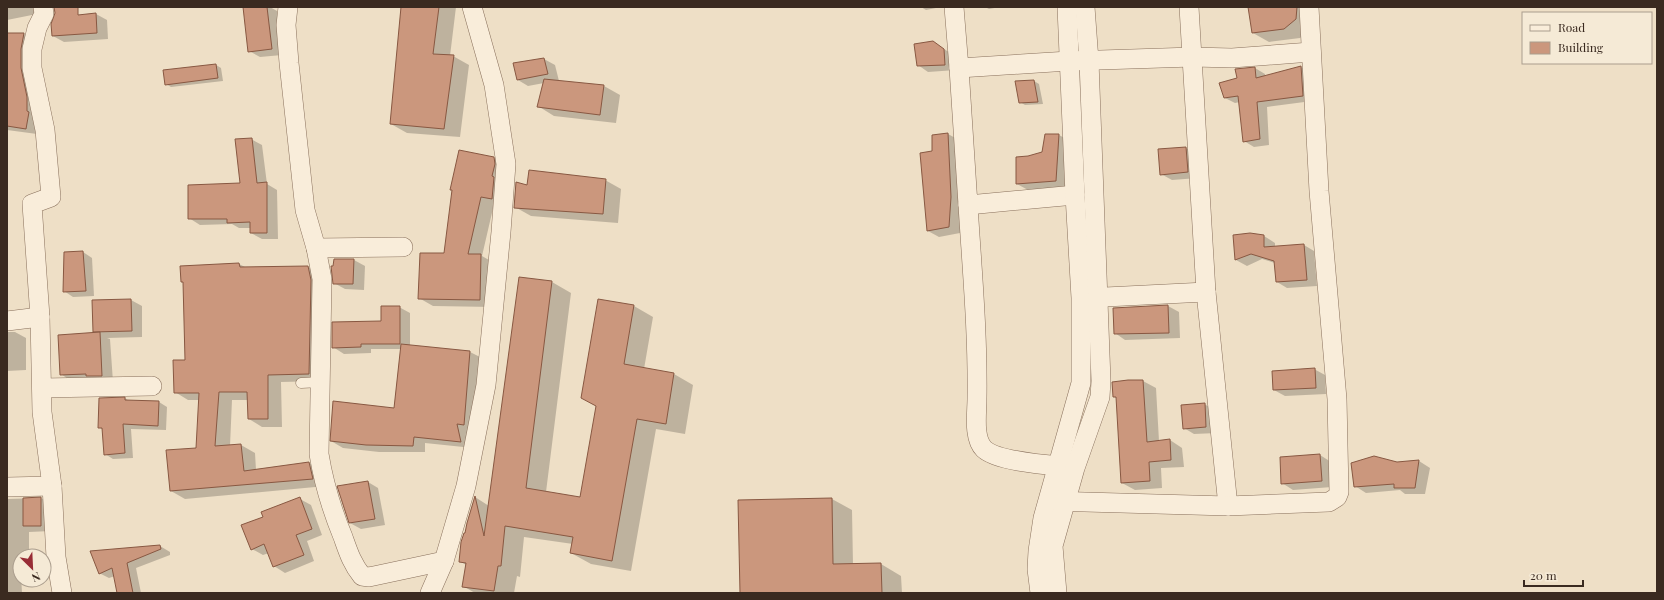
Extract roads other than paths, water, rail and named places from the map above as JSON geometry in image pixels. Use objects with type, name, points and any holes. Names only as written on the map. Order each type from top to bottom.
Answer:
[{"type":"street","points":[[43,7],[44,14],[36,28],[32,49],[32,68],[45,130],[51,197],[32,204],[40,316],[42,412],[52,486],[56,556],[62,593]]},
{"type":"street","points":[[288,7],[286,25],[289,63],[305,210],[316,248],[322,279],[319,454],[323,481],[352,561],[362,576],[369,577],[444,561]]},
{"type":"street","points":[[430,593],[444,561],[466,486],[486,385],[496,300],[506,164],[494,85],[472,7]]},
{"type":"street","points":[[954,7],[968,205],[978,378],[977,430],[979,439],[985,450],[1003,458],[1066,467]]},
{"type":"street","points":[[1066,467],[1100,396],[1100,381],[1075,195],[1067,7]]},
{"type":"street","points":[[1057,593],[1053,546],[1057,502],[1066,467],[1081,383],[1089,298],[1089,61],[1085,7]]},
{"type":"street","points":[[1189,7],[1206,292],[1228,506]]},
{"type":"street","points":[[1057,502],[1228,506],[1329,502],[1337,497],[1339,492],[1337,399],[1319,191],[1309,7]]},
{"type":"street","points":[[959,68],[1069,61],[1193,57],[1232,58],[1312,52]]},
{"type":"street","points":[[968,205],[1075,195]]},
{"type":"street","points":[[316,248],[403,248]]},
{"type":"street","points":[[1089,298],[1206,292]]},
{"type":"street","points":[[7,321],[40,316]]},
{"type":"street","points":[[1081,383],[1100,381]]},
{"type":"street","points":[[42,388],[152,386]]},
{"type":"street","points":[[7,487],[52,486]]},
{"type":"street","points":[[1040,593],[1037,569],[1043,518],[1057,502]]},
{"type":"lane","points":[[301,383],[321,382]]}]
